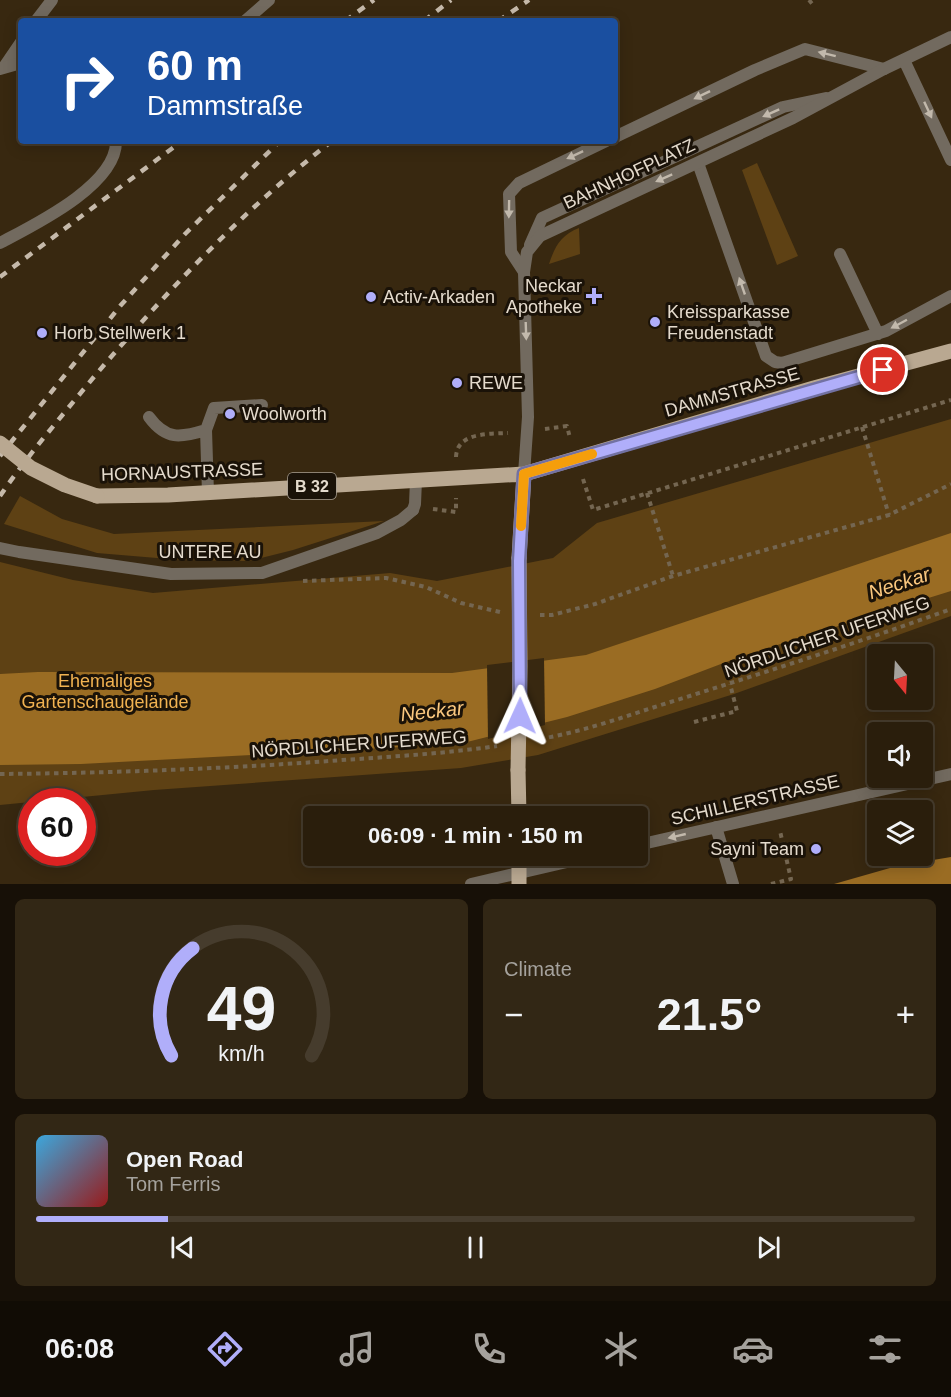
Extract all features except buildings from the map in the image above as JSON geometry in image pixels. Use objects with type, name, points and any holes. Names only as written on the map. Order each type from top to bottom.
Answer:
[{"type":"main road","name":"DAMMSTRASSE","points":[[524,474],[814,388],[951,351]]},
{"type":"main road","name":"HORNAUSTRASSE","points":[[0,443],[32,468],[64,485],[97,496],[208,493],[524,474]]},
{"type":"main road","points":[[519,806],[519,558],[524,474]]},
{"type":"street","points":[[38,18],[52,0]]},
{"type":"street","points":[[248,18],[269,0]]},
{"type":"street","name":"BAHNHOFPLATZ","points":[[530,245],[554,228],[793,118],[884,69],[951,37]]},
{"type":"street","points":[[2,68],[18,46]]},
{"type":"street","points":[[618,136],[755,70],[805,49],[884,69]]},
{"type":"street","points":[[904,60],[951,160]]},
{"type":"street","points":[[2,68],[18,64]]},
{"type":"street","points":[[524,474],[528,431],[524,272],[527,252],[542,218],[783,107],[828,98]]},
{"type":"street","points":[[0,243],[72,201],[92,186],[110,164],[115,144]]},
{"type":"street","points":[[524,272],[511,252],[509,194],[519,183],[600,144]]},
{"type":"street","points":[[698,163],[766,356],[775,362],[782,363],[878,334],[951,296]]},
{"type":"street","points":[[840,254],[878,334]]},
{"type":"street","points":[[208,493],[206,430],[214,408],[262,405]]},
{"type":"street","points":[[149,417],[157,428],[170,436],[206,430]]},
{"type":"street","name":"UNTERE AU","points":[[0,548],[171,574],[262,573],[377,533],[401,520],[413,510],[416,480]]},
{"type":"street","name":"SCHILLERSTRASSE","points":[[648,843],[951,774]]},
{"type":"street","points":[[716,827],[733,884]]},
{"type":"street","points":[[471,884],[519,879],[561,866]]},
{"type":"path","points":[[809,0],[814,6]]},
{"type":"path","points":[[528,431],[567,426],[593,510],[951,400]]},
{"type":"path","points":[[862,427],[889,514]]},
{"type":"path","points":[[529,615],[552,615],[595,604],[673,576],[889,514],[951,484]]},
{"type":"path","points":[[647,493],[673,576]]},
{"type":"path","points":[[301,581],[386,578],[426,587],[461,603],[506,614]]},
{"type":"path","name":"NÖRDLICHER UFERWEG","points":[[538,739],[572,734],[878,636],[951,609]]},
{"type":"path","points":[[694,722],[737,711],[730,684]]},
{"type":"path","name":"NÖRDLICHER UFERWEG","points":[[0,774],[170,770],[300,763],[460,752],[504,744]]},
{"type":"path","points":[[771,884],[791,879],[776,813]]},
{"type":"green space","points":[[757,163],[798,256],[777,265],[742,170]]},
{"type":"green space","points":[[579,228],[580,254],[549,264],[560,242]]},
{"type":"green space","name":"Ehemaliges Gartenschaugelände","points":[[951,419],[951,616],[873,644],[867,644],[867,646],[734,694],[538,755],[461,768],[96,796],[96,788],[18,788],[18,803],[0,805],[0,562],[73,580],[153,593],[390,573],[437,581],[553,558],[597,523]]},
{"type":"green space","points":[[20,496],[62,519],[114,534],[384,521],[293,550],[249,561],[181,560],[97,553],[4,524]]},
{"type":"water","name":"Neckar","points":[[951,533],[951,591],[742,656],[655,689],[567,717],[459,744],[81,764],[0,765],[0,674],[38,672],[452,673],[586,655]]},
{"type":"water","points":[[951,857],[951,884],[834,884],[897,866],[933,866],[933,860]]},
{"type":"pier","points":[[544,658],[545,725],[488,739],[487,665]]},
{"type":"railway","points":[[349,18],[374,0]]},
{"type":"railway","points":[[428,18],[451,0]]},
{"type":"railway","points":[[502,18],[529,0]]},
{"type":"railway","points":[[0,277],[178,144]]},
{"type":"railway","points":[[0,456],[121,305],[185,234],[277,144]]},
{"type":"railway","points":[[0,496],[33,451],[148,315],[236,224],[328,144]]},
{"type":"slow traffic","points":[[521,526],[524,474],[592,454]]},
{"type":"place","name":"Neckar Apotheke","points":[[594,296]]},
{"type":"place","name":"Activ-Arkaden","points":[[371,297]]},
{"type":"place","name":"Kreissparkasse Freudenstadt","points":[[655,322]]},
{"type":"place","name":"Horb Stellwerk 1","points":[[42,333]]},
{"type":"place","name":"REWE","points":[[457,383]]},
{"type":"place","name":"Woolworth","points":[[230,414]]},
{"type":"place","name":"Sayni Team","points":[[816,849]]},
{"type":"route","points":[[520,716],[519,561],[524,474],[814,388],[883,370]]}]
